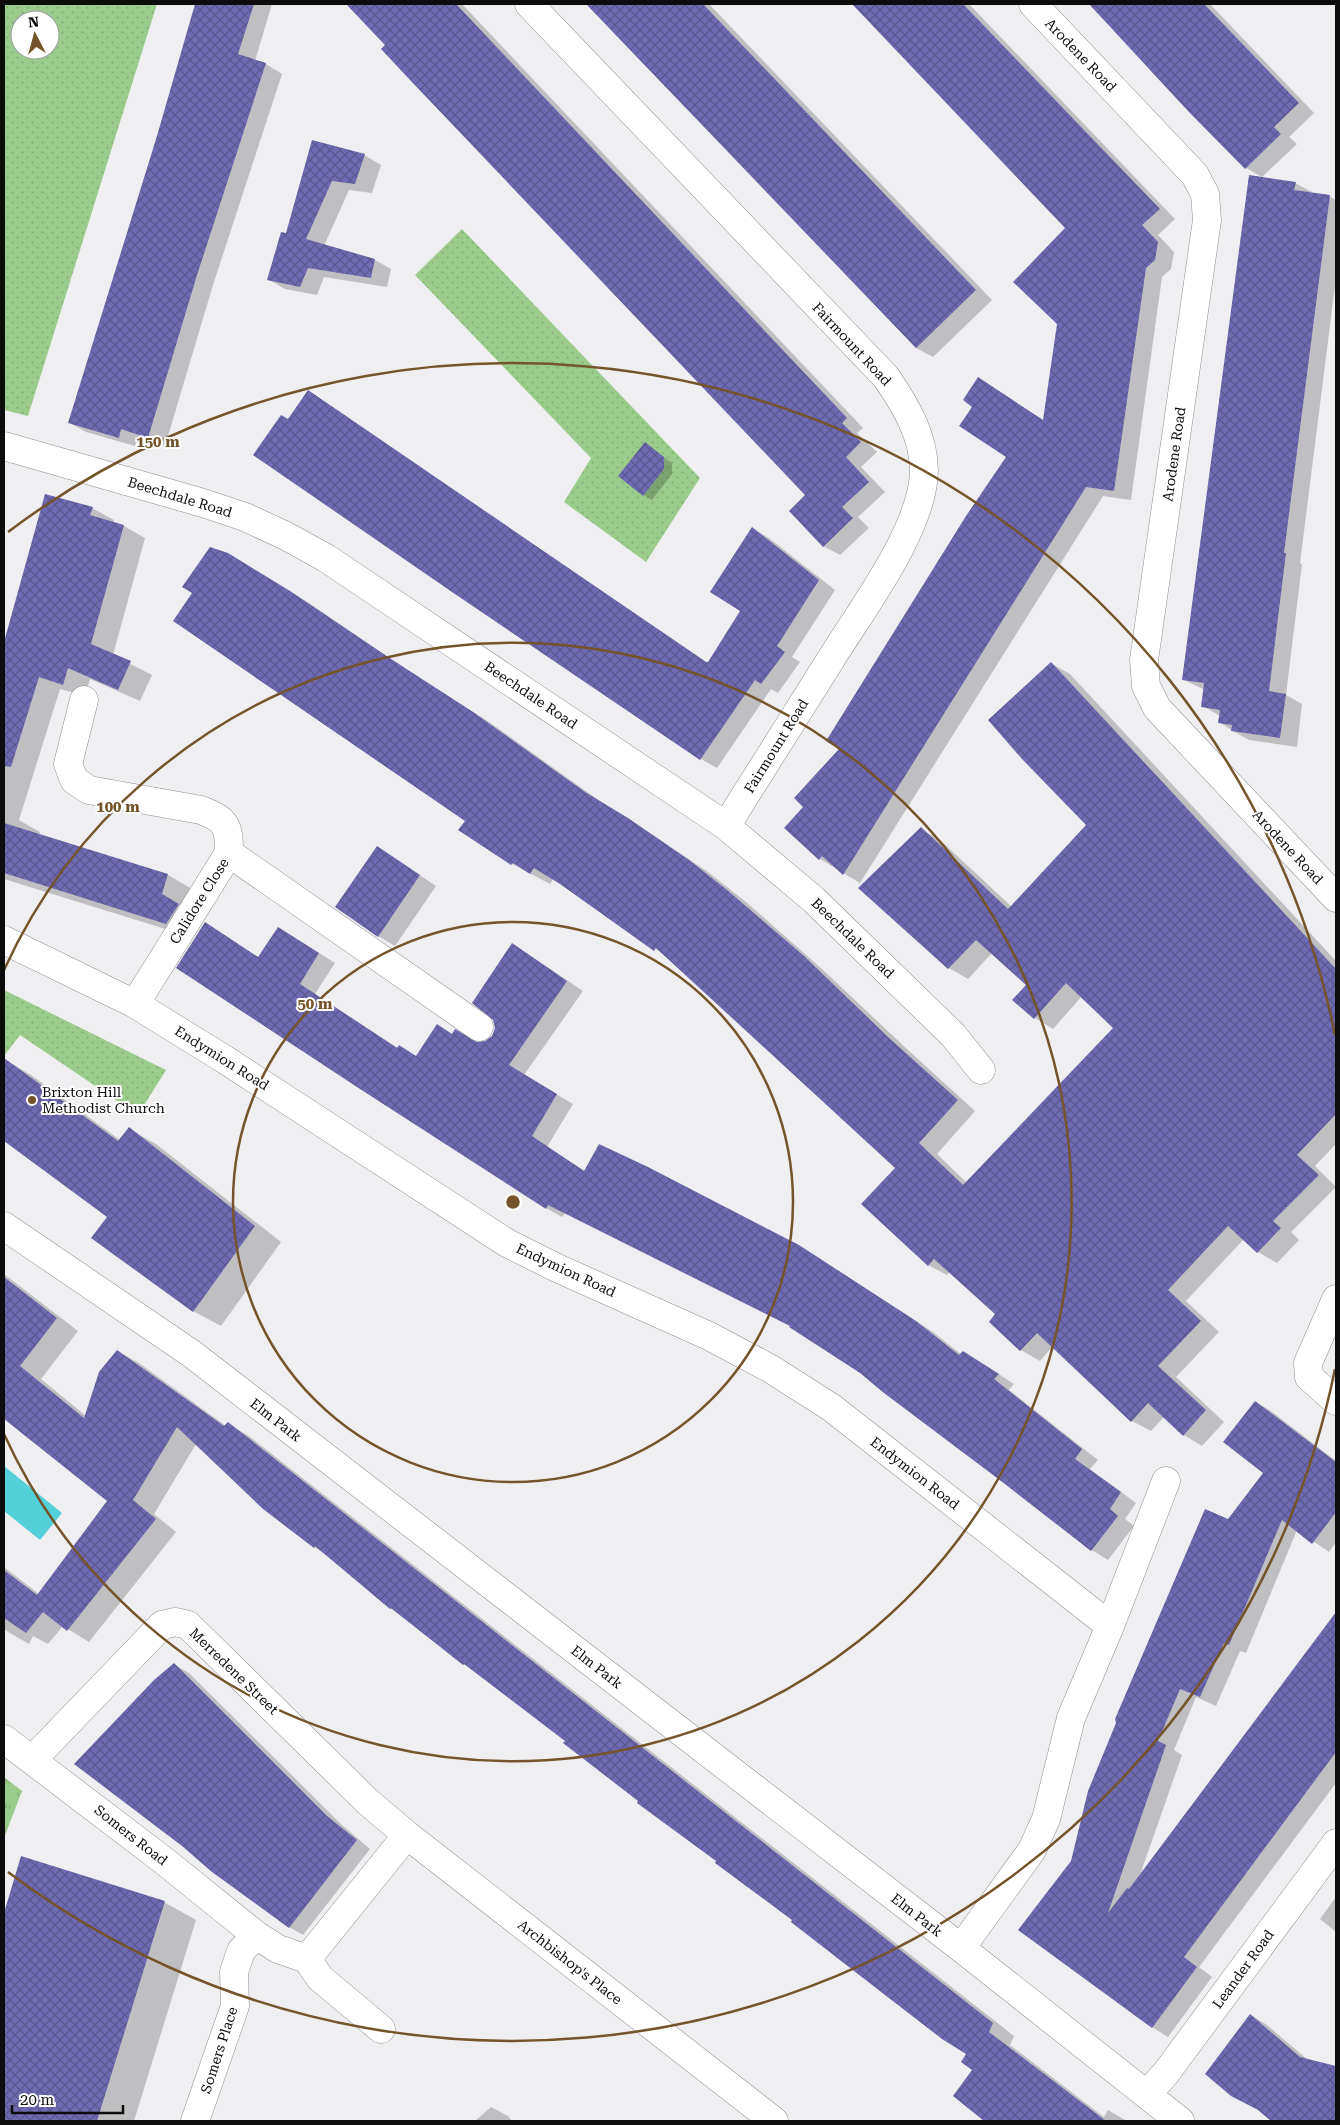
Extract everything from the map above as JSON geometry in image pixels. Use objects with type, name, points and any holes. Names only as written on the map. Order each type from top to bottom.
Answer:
[{"type":"street","name":"Fairmount Road","points":[[529,4],[886,377],[908,409],[919,439],[924,470],[920,498],[911,525],[881,580],[726,826]]},
{"type":"street","name":"Arodene Road","points":[[1033,4],[1195,175],[1206,194],[1208,220],[1144,660],[1146,686],[1157,708],[1336,898]]},
{"type":"street","name":"Beechdale Road","points":[[4,446],[246,517],[326,558],[726,826],[814,900],[954,1035],[981,1070]]},
{"type":"street","name":"Calidore Close","points":[[84,700],[68,764],[74,780],[89,790],[201,810],[218,817],[229,832],[229,853],[135,1004]]},
{"type":"street","points":[[229,853],[479,1027]]},
{"type":"street","name":"Endymion Road","points":[[4,940],[135,1004],[224,1059],[507,1243],[557,1268],[709,1336],[771,1369],[832,1408],[1110,1626]]},
{"type":"street","name":"Elm Park","points":[[4,1226],[192,1354],[961,1948],[1180,2121]]},
{"type":"street","points":[[1336,1299],[1308,1363],[1309,1377],[1336,1401]]},
{"type":"street","points":[[961,1948],[1032,1850],[1046,1819],[1071,1718],[1110,1626],[1166,1481]]},
{"type":"street","name":"Merredene Street","points":[[33,1759],[162,1625],[175,1622],[188,1626],[368,1802]]},
{"type":"street","name":"Somers Road","points":[[4,1739],[33,1759],[170,1865],[256,1935]]},
{"type":"street","name":"Archbishop's Place","points":[[368,1802],[774,2121]]},
{"type":"street","points":[[308,1959],[407,1834]]},
{"type":"street","name":"Leander Road","points":[[1147,2094],[1166,2073],[1336,1843]]},
{"type":"street","points":[[256,1935],[278,1949],[308,1959],[320,1978],[380,2029]]},
{"type":"street","name":"Somers Place","points":[[196,2121],[236,2006],[234,1972],[241,1952],[256,1935]]},
{"type":"green space","points":[[4,4],[157,4],[28,416],[4,410]]},
{"type":"green space","points":[[462,229],[700,478],[646,562],[564,502],[591,458],[415,275]]},
{"type":"green space","points":[[4,990],[166,1070],[138,1115],[20,1035],[4,1056]]},
{"type":"green space","points":[[4,1777],[22,1791],[4,1838]]},
{"type":"water","points":[[4,1466],[62,1513],[40,1540],[4,1511]]},
{"type":"building","points":[[195,4],[254,4],[238,54],[266,63],[197,275],[148,438],[121,429],[119,438],[68,423],[157,136]]},
{"type":"building","points":[[346,4],[456,4],[847,418],[842,423],[861,442],[846,457],[869,482],[842,507],[853,518],[823,547],[789,511],[805,495],[381,49],[385,45]]},
{"type":"building","points":[[586,4],[703,4],[976,290],[916,348]]},
{"type":"building","points":[[852,4],[963,4],[1160,209],[1142,225],[1158,242],[1155,260],[1146,268],[1114,491],[1086,487],[843,875],[822,856],[819,860],[784,828],[803,807],[794,798],[839,749],[826,741],[966,516],[1006,457],[959,426],[972,407],[963,400],[978,377],[1043,420],[1057,324],[1013,282],[1065,228]]},
{"type":"building","points":[[1089,4],[1204,4],[1299,103],[1274,127],[1281,134],[1245,169],[1188,111]]},
{"type":"building","points":[[312,140],[365,154],[355,184],[332,181],[306,239],[375,259],[371,278],[308,268],[300,287],[267,280],[281,232],[286,233]]},
{"type":"building","points":[[1249,175],[1296,182],[1294,190],[1330,195],[1284,553],[1286,553],[1269,691],[1286,694],[1280,738],[1231,731],[1232,725],[1218,723],[1220,710],[1201,707],[1204,683],[1182,680]]},
{"type":"building","points":[[308,390],[706,662],[708,662],[740,611],[710,592],[752,527],[819,580],[777,646],[785,652],[761,684],[755,680],[700,760],[253,455],[281,415],[288,419]]},
{"type":"building","points":[[645,442],[664,457],[664,469],[643,496],[618,476]]},
{"type":"building","points":[[45,494],[93,507],[90,515],[124,525],[91,644],[131,661],[118,690],[68,668],[63,685],[39,677],[11,767],[4,766],[4,642]]},
{"type":"building","points":[[210,547],[228,553],[290,591],[473,712],[585,792],[628,818],[689,860],[727,890],[804,956],[889,1038],[958,1100],[919,1143],[963,1185],[1113,1028],[1066,983],[1034,1019],[1012,1000],[1026,985],[976,940],[948,969],[858,888],[921,827],[1008,909],[1086,825],[1022,759],[988,720],[1051,662],[1336,969],[1336,1114],[1297,1155],[1319,1175],[1273,1221],[1281,1228],[1257,1253],[1228,1226],[1168,1290],[1201,1321],[1158,1366],[1206,1410],[1183,1436],[1148,1403],[1131,1422],[1037,1333],[1020,1351],[989,1322],[995,1314],[934,1259],[928,1266],[861,1204],[895,1168],[656,948],[654,951],[560,884],[534,868],[530,874],[513,863],[511,865],[458,830],[465,821],[173,621],[192,593],[182,587]]},
{"type":"building","points":[[4,823],[168,874],[162,894],[179,904],[166,924],[4,873]]},
{"type":"building","points":[[377,846],[420,875],[378,937],[335,907]]},
{"type":"building","points":[[205,922],[258,957],[278,927],[319,953],[300,984],[397,1048],[399,1045],[416,1056],[437,1024],[452,1034],[455,1029],[477,1042],[485,1041],[492,1036],[495,1028],[493,1020],[472,1003],[512,943],[567,981],[509,1065],[557,1094],[532,1136],[584,1171],[599,1144],[648,1167],[799,1245],[916,1321],[959,1355],[963,1351],[999,1374],[994,1379],[1082,1449],[1075,1459],[1121,1492],[1110,1509],[1118,1516],[1091,1551],[860,1373],[790,1326],[548,1205],[546,1209],[360,1089],[176,968]]},
{"type":"building","points":[[4,1058],[118,1141],[129,1127],[255,1226],[193,1312],[91,1238],[107,1217],[4,1141]]},
{"type":"building","points":[[4,1277],[57,1318],[20,1366],[84,1418],[99,1372],[117,1350],[224,1426],[228,1422],[993,2023],[989,2032],[1106,2121],[984,2121],[953,2096],[972,2070],[961,2062],[966,2054],[942,2039],[791,1922],[792,1920],[715,1863],[716,1861],[637,1803],[638,1801],[563,1743],[565,1741],[390,1609],[315,1546],[314,1548],[263,1509],[177,1427],[133,1500],[156,1519],[67,1631],[43,1612],[26,1633],[4,1618],[4,1570],[37,1595],[107,1501],[4,1419]]},
{"type":"building","points":[[1255,1401],[1336,1462],[1336,1512],[1312,1544],[1282,1520],[1229,1645],[1224,1643],[1200,1697],[1180,1689],[1158,1741],[1166,1745],[1108,1913],[1127,1888],[1129,1889],[1336,1612],[1336,1752],[1184,1957],[1197,1967],[1152,2028],[1018,1930],[1071,1861],[1088,1791],[1116,1723],[1115,1719],[1205,1509],[1228,1519],[1263,1473],[1223,1442]]},
{"type":"building","points":[[174,1663],[327,1816],[357,1840],[289,1928],[212,1872],[182,1846],[74,1764],[154,1680]]},
{"type":"building","points":[[21,1856],[165,1901],[97,2121],[4,2121],[4,1913]]},
{"type":"building","points":[[1250,2014],[1300,2057],[1336,2066],[1336,2121],[1271,2121],[1258,2110],[1231,2096],[1205,2074]]},
{"type":"place","name":"Brixton Hill Methodist Church","points":[[32,1100]]}]
